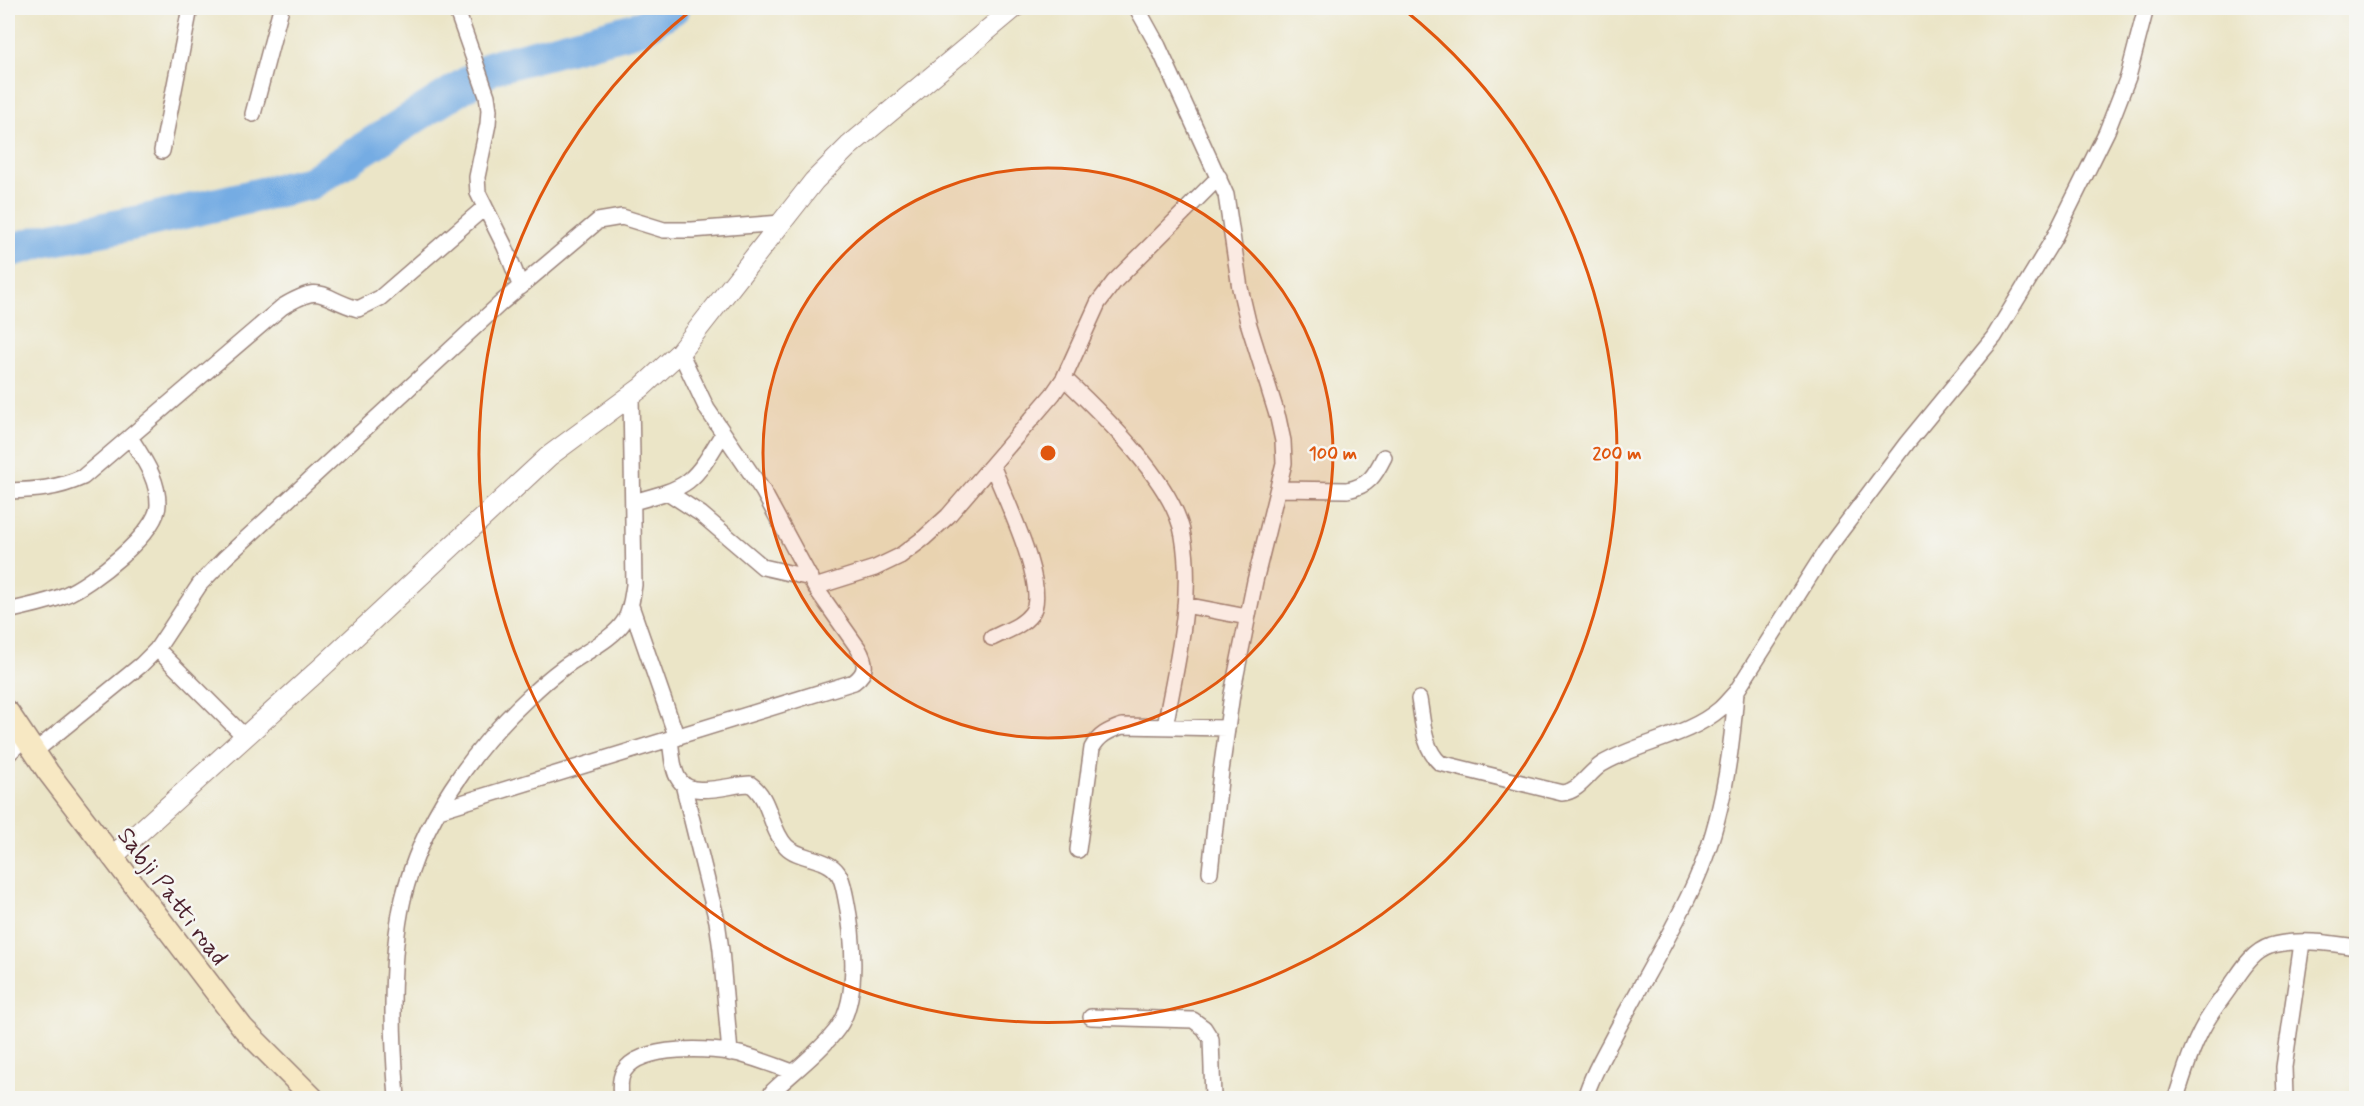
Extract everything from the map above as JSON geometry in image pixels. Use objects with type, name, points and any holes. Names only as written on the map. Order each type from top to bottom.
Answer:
[{"type":"main road","name":"Sabji Patti road","points":[[8,712],[112,857],[243,1028],[293,1081],[313,1098]]},
{"type":"street","points":[[162,151],[190,8]]},
{"type":"street","points":[[253,114],[281,8]]},
{"type":"street","points":[[456,8],[487,96],[489,110],[477,177],[478,192],[521,286]]},
{"type":"street","points":[[112,857],[549,456],[631,395],[680,352],[814,181],[849,146],[1014,8]]},
{"type":"street","points":[[1137,8],[1158,46],[1226,195],[1240,288],[1280,426],[1284,463],[1248,617],[1227,728],[1210,872]]},
{"type":"street","points":[[1419,699],[1428,747],[1432,756],[1440,763],[1562,793],[1575,790],[1590,772],[1603,764],[1720,709],[1737,692],[1825,552],[1907,442],[1994,337],[2055,238],[2107,131],[2128,77],[2146,8]]},
{"type":"street","points":[[669,492],[693,508],[763,567],[813,582],[850,577],[900,556],[948,516],[1053,394],[1064,378],[1098,303],[1219,177]]},
{"type":"street","points":[[8,491],[45,490],[83,477],[282,307],[313,292],[328,295],[358,309],[368,305],[380,298],[485,207]]},
{"type":"street","points":[[8,754],[30,745],[141,665],[157,649],[200,584],[225,558],[521,286],[598,221],[622,217],[664,230],[781,223]]},
{"type":"street","points":[[438,810],[854,682],[865,670],[864,659],[813,582],[763,491],[707,409],[680,352]]},
{"type":"street","points":[[1064,378],[1130,446],[1164,491],[1176,513],[1183,535],[1186,567],[1185,605],[1165,727]]},
{"type":"street","points":[[397,1098],[393,1046],[395,961],[403,899],[418,853],[438,810],[478,752],[505,721],[564,667],[617,629],[624,622],[631,606],[634,585],[631,395]]},
{"type":"street","points":[[633,502],[683,486],[702,470],[723,433]]},
{"type":"street","points":[[8,611],[59,597],[88,583],[140,537],[153,521],[159,507],[156,483],[130,437]]},
{"type":"street","points":[[1278,489],[1347,490],[1358,488],[1373,478],[1384,457]]},
{"type":"street","points":[[992,465],[1032,565],[1038,599],[1033,613],[1020,624],[992,638]]},
{"type":"street","points":[[1185,605],[1248,617]]},
{"type":"street","points":[[631,606],[673,739],[677,776],[683,784],[717,921],[730,1053]]},
{"type":"street","points":[[157,649],[244,737]]},
{"type":"street","points":[[1585,1098],[1589,1083],[1692,890],[1710,843],[1723,796],[1737,692]]},
{"type":"street","points":[[1078,850],[1092,748],[1097,738],[1122,726],[1227,728]]},
{"type":"street","points":[[683,784],[700,789],[750,784],[762,795],[779,839],[789,849],[830,865],[838,872],[842,881],[852,931],[849,1001],[846,1013],[838,1028],[772,1091],[768,1098]]},
{"type":"street","points":[[2285,1098],[2284,1067],[2302,943]]},
{"type":"street","points":[[2176,1098],[2196,1040],[2210,1014],[2247,963],[2268,947],[2326,943],[2356,947]]},
{"type":"street","points":[[1091,1017],[1193,1020],[1204,1028],[1211,1039],[1213,1098]]},
{"type":"street","points":[[621,1098],[620,1084],[623,1072],[632,1062],[644,1057],[695,1049],[730,1053],[793,1072]]},
{"type":"waterway","points":[[8,251],[47,240],[136,223],[310,183],[493,67],[643,27],[673,8]]}]
